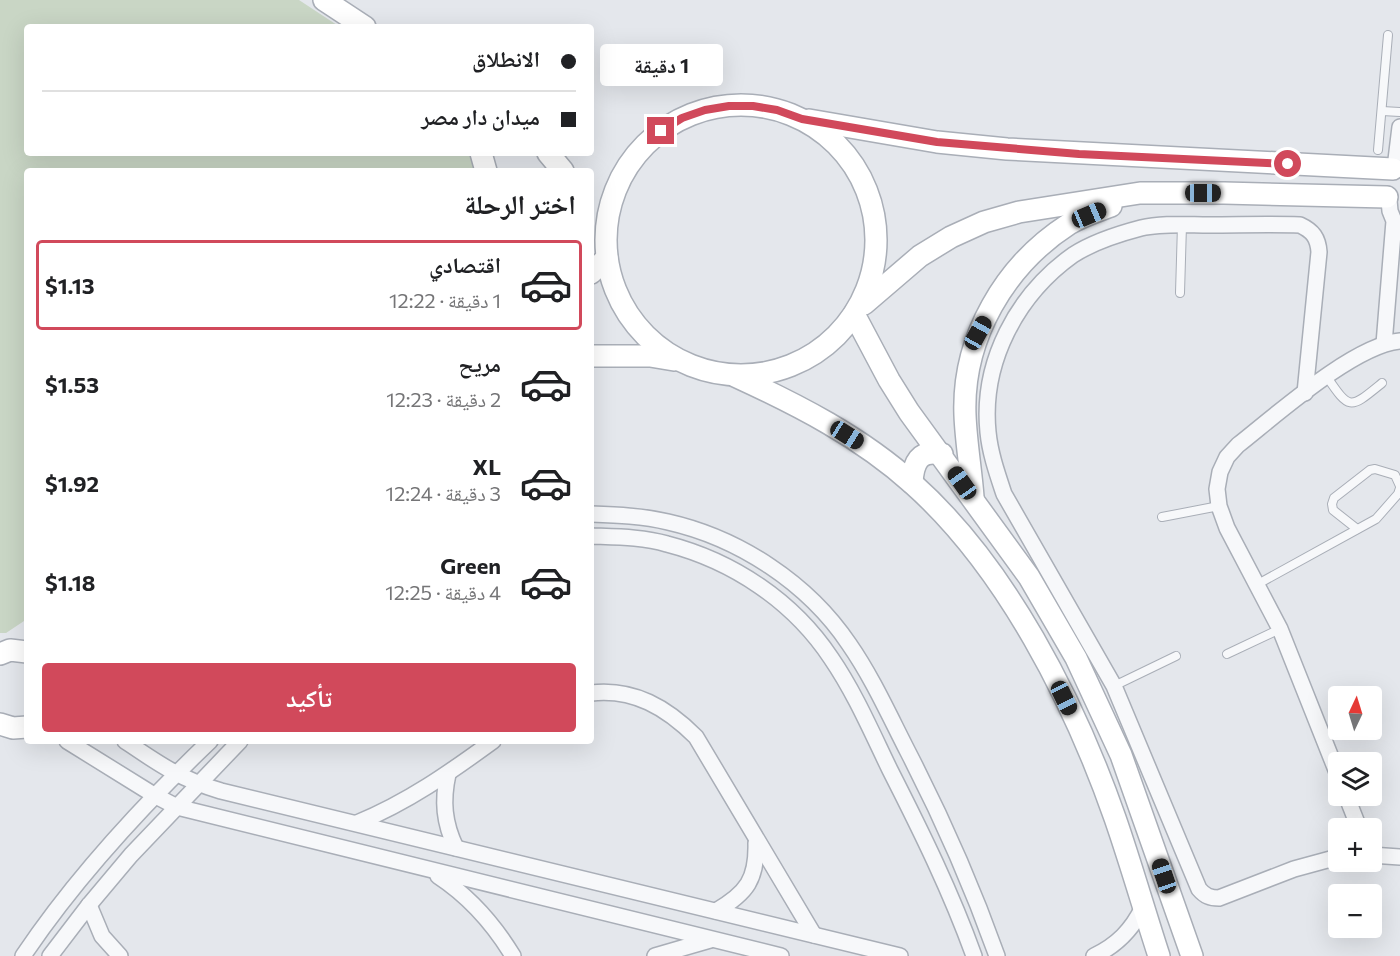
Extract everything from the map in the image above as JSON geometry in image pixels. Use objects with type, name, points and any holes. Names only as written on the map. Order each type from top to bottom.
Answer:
[{"type":"street","points":[[324,0],[360,24]]},
{"type":"street","points":[[682,362],[646,336],[631,319],[612,280],[607,256],[606,234],[609,210],[616,187],[628,166],[643,147],[661,131],[682,118],[697,113],[729,106],[753,106],[777,110],[802,119],[937,142],[1006,149],[1396,168]]},
{"type":"street","points":[[732,375],[762,374],[791,366],[818,352],[841,332],[856,311],[873,274],[877,248],[876,222],[870,196],[859,172],[843,151],[824,133],[802,119]]},
{"type":"street","points":[[1396,168],[1400,127]]},
{"type":"street","points":[[550,156],[560,168]]},
{"type":"street","points":[[1384,344],[1394,207],[1383,184],[1388,173],[1396,168]]},
{"type":"street","points":[[856,311],[920,256],[951,237],[984,222],[1019,212],[1140,194],[1224,193],[1394,207]]},
{"type":"street","points":[[973,497],[965,415],[968,373],[978,333],[986,317],[1016,270],[1041,244],[1072,222],[1140,194]]},
{"type":"street","points":[[1305,393],[1319,252],[1315,235],[1300,225],[1143,227],[1108,237],[1075,254],[1046,277],[1022,305],[1004,337],[994,367],[988,399],[988,431],[993,463],[1004,494],[1114,686],[1199,890],[1211,898],[1219,898],[1293,869],[1328,860]]},
{"type":"street","points":[[594,228],[607,256]]},
{"type":"street","points":[[594,270],[607,256]]},
{"type":"street","points":[[856,311],[889,380],[909,412],[942,454],[1029,577],[1059,627],[1097,700],[1121,755],[1192,956]]},
{"type":"street","points":[[1329,752],[1280,629],[1227,528],[1219,506],[1217,489],[1220,472],[1227,457],[1238,445],[1327,377],[1366,352],[1384,344],[1400,341]]},
{"type":"street","points":[[594,356],[650,356],[682,362],[732,375],[776,395],[861,444],[912,483],[953,526],[1010,600],[1034,641],[1078,727],[1130,861],[1159,956]]},
{"type":"street","points":[[912,483],[914,465],[919,459],[926,454],[942,454]]},
{"type":"street","points":[[594,514],[624,515],[668,522],[711,535],[751,554],[788,579],[821,609],[849,643],[872,681],[920,775],[962,863],[997,956]]},
{"type":"street","points":[[594,536],[626,537],[666,543],[705,556],[742,574],[776,597],[806,625],[831,657],[852,693],[939,869],[974,956]]},
{"type":"street","points":[[852,693],[872,681]]},
{"type":"street","points":[[594,693],[628,695],[654,704],[677,718],[696,737],[814,935]]},
{"type":"street","points":[[72,744],[177,807],[781,956]]},
{"type":"street","points":[[130,744],[175,774],[197,784],[900,956]]},
{"type":"street","points":[[23,956],[88,870],[154,795],[207,744]]},
{"type":"street","points":[[50,956],[88,905],[131,855],[237,744]]},
{"type":"street","points":[[357,824],[419,793],[489,744]]},
{"type":"street","points":[[448,774],[444,796],[446,819],[456,848]]},
{"type":"street","points":[[716,911],[744,891],[752,877],[756,861],[756,840]]},
{"type":"street","points":[[1382,856],[1400,857]]},
{"type":"street","points":[[428,869],[468,898],[486,916],[513,956]]},
{"type":"street","points":[[637,921],[644,894]]},
{"type":"street","points":[[88,905],[102,936],[120,956]]},
{"type":"street","points":[[1094,956],[1112,947],[1126,935],[1143,907]]},
{"type":"street","points":[[655,956],[712,939]]},
{"type":"lane","points":[[1378,150],[1388,34]]},
{"type":"lane","points":[[1382,111],[1400,112]]},
{"type":"lane","points":[[1180,293],[1182,225]]},
{"type":"lane","points":[[1327,377],[1342,399],[1354,404],[1360,402],[1382,383]]},
{"type":"lane","points":[[1258,584],[1376,519],[1398,494],[1400,487],[1395,475],[1375,469],[1370,470],[1334,498],[1333,510],[1356,529]]},
{"type":"lane","points":[[1162,517],[1219,506]]},
{"type":"lane","points":[[1227,654],[1280,629]]},
{"type":"lane","points":[[1114,686],[1176,656]]},
{"type":"green space","points":[[0,0],[299,0],[335,24],[24,24],[24,156],[472,156],[474,168],[24,168],[24,621],[6,633],[0,633]]},
{"type":"route","points":[[661,131],[682,118],[705,110],[729,106],[753,106],[777,110],[802,119],[937,142],[1079,154],[1288,164]]}]
